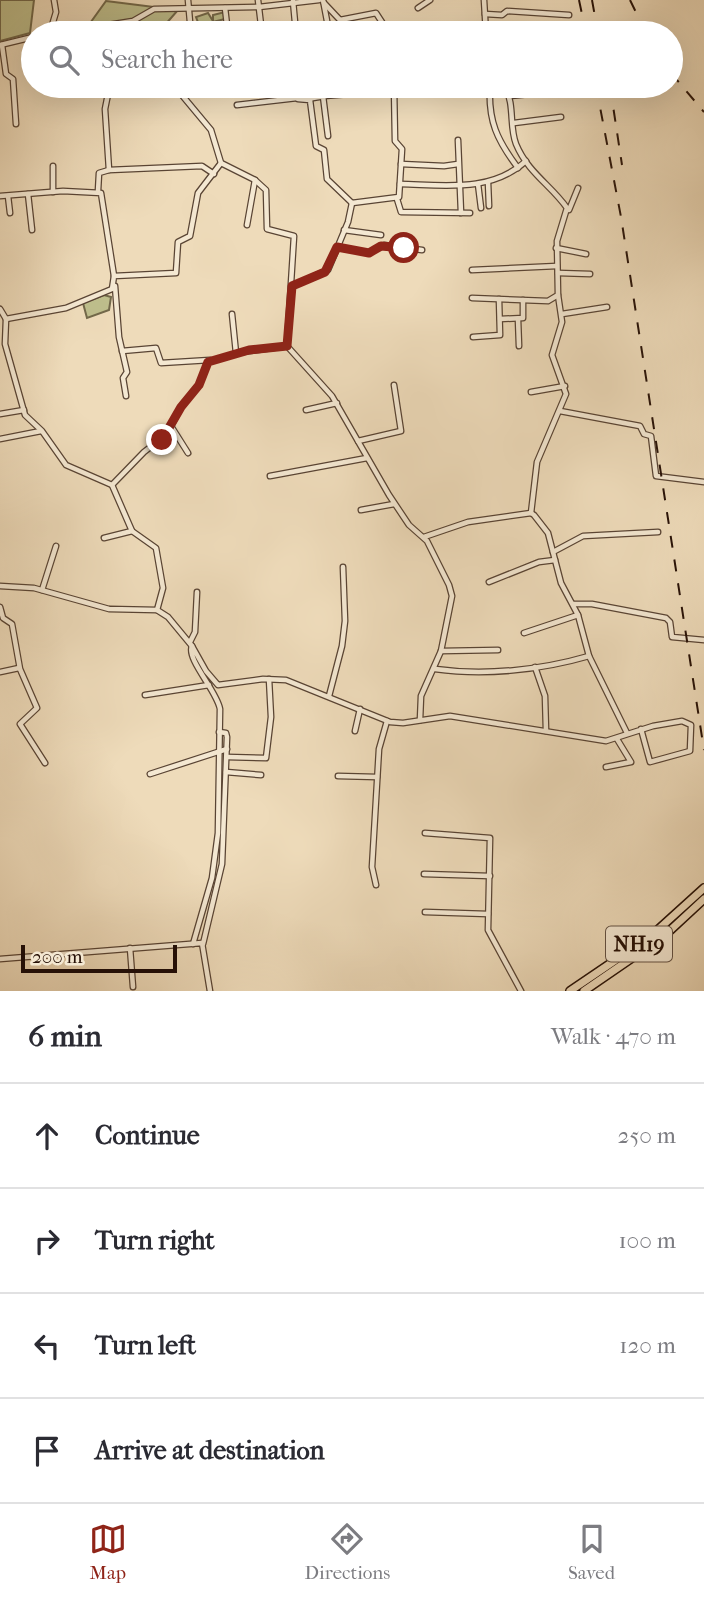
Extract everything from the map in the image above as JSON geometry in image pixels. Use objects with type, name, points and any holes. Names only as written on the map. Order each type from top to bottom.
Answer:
[{"type":"highway","name":"NH19","points":[[570,991],[650,936],[703,889]]},
{"type":"highway","name":"NH19","points":[[584,991],[655,943],[704,899]]},
{"type":"street","points":[[53,21],[56,12],[54,0]]},
{"type":"street","points":[[188,0],[190,21]]},
{"type":"street","points":[[418,8],[430,0]]},
{"type":"street","points":[[484,0],[485,21]]},
{"type":"street","points":[[133,21],[154,9],[225,8],[293,1],[322,1],[340,20],[376,13],[381,21]]},
{"type":"street","points":[[293,1],[295,21]]},
{"type":"street","points":[[322,1],[327,21]]},
{"type":"street","points":[[258,3],[260,21]]},
{"type":"street","points":[[225,8],[227,21]]},
{"type":"street","points":[[485,13],[502,15],[510,11],[569,15]]},
{"type":"street","points":[[16,124],[13,80],[6,72],[1,45],[21,40]]},
{"type":"street","points":[[106,98],[109,170]]},
{"type":"street","points":[[184,98],[211,130],[221,163],[255,180],[268,194],[267,229],[294,236],[287,346],[337,403],[394,504],[411,528],[424,537],[451,590],[441,651],[421,696],[420,720]]},
{"type":"street","points":[[237,105],[312,98]]},
{"type":"street","points":[[323,98],[328,136]]},
{"type":"street","points":[[395,98],[395,141],[401,146],[397,199],[401,212],[470,213]]},
{"type":"street","points":[[490,98],[489,113],[493,131],[550,192],[565,204],[568,212]]},
{"type":"street","points":[[510,98],[515,139],[523,164]]},
{"type":"street","points":[[309,99],[316,146],[324,150],[327,178],[352,203]]},
{"type":"street","points":[[514,123],[561,117]]},
{"type":"street","points":[[458,140],[461,213]]},
{"type":"street","points":[[114,276],[177,272],[178,242],[190,236],[198,194],[221,163]]},
{"type":"street","points":[[401,164],[458,164]]},
{"type":"street","points":[[400,184],[478,184],[488,182],[523,164]]},
{"type":"street","points":[[52,192],[53,166]]},
{"type":"street","points":[[126,396],[123,378],[127,372],[122,351],[112,247],[105,230],[102,195],[98,191],[99,173],[109,170],[202,166],[214,174]]},
{"type":"street","points":[[247,225],[255,180]]},
{"type":"street","points":[[488,182],[489,206]]},
{"type":"street","points":[[478,184],[481,208]]},
{"type":"street","points":[[528,514],[537,462],[560,411],[563,386],[552,355],[562,327],[562,314],[556,298],[554,269],[558,234],[578,188]]},
{"type":"street","points":[[0,197],[98,191]]},
{"type":"street","points":[[28,194],[32,230]]},
{"type":"street","points":[[8,196],[10,213]]},
{"type":"street","points":[[352,203],[397,199]]},
{"type":"street","points":[[292,286],[325,272],[344,230],[352,203]]},
{"type":"street","points":[[344,230],[381,235]]},
{"type":"street","points":[[337,247],[369,253],[384,245],[422,250]]},
{"type":"street","points":[[556,248],[586,254]]},
{"type":"street","points":[[472,270],[554,269],[590,274]]},
{"type":"street","points":[[6,319],[66,308],[112,289],[115,285]]},
{"type":"street","points":[[472,298],[556,298]]},
{"type":"street","points":[[473,337],[500,335],[499,299]]},
{"type":"street","points":[[500,319],[523,318],[523,300]]},
{"type":"street","points":[[562,314],[607,307]]},
{"type":"street","points":[[0,309],[6,319],[5,344],[24,410],[30,421],[42,431],[66,465],[112,485],[132,531],[157,550],[163,588],[157,610]]},
{"type":"street","points":[[232,314],[236,353]]},
{"type":"street","points":[[518,319],[519,346]]},
{"type":"street","points":[[122,351],[156,348],[161,363],[212,360],[236,353],[287,346]]},
{"type":"street","points":[[112,485],[144,452],[162,440],[199,385],[206,366],[212,360]]},
{"type":"street","points":[[358,441],[401,431],[394,385]]},
{"type":"street","points":[[531,392],[563,386]]},
{"type":"street","points":[[306,410],[337,403]]},
{"type":"street","points":[[0,414],[24,410]]},
{"type":"street","points":[[560,411],[641,426],[644,434],[652,436],[656,475],[704,482]]},
{"type":"street","points":[[170,425],[188,453]]},
{"type":"street","points":[[0,439],[42,431]]},
{"type":"street","points":[[270,476],[367,458]]},
{"type":"street","points":[[361,510],[394,504]]},
{"type":"street","points":[[424,537],[468,522],[528,514]]},
{"type":"street","points":[[528,514],[548,533],[553,552],[550,560],[573,604],[586,657],[631,762],[606,766]]},
{"type":"street","points":[[104,538],[132,531]]},
{"type":"street","points":[[553,552],[579,537],[658,532]]},
{"type":"street","points":[[42,590],[56,546]]},
{"type":"street","points":[[489,582],[550,560]]},
{"type":"street","points":[[329,696],[342,646],[345,621],[343,567]]},
{"type":"street","points":[[0,586],[42,590],[93,606],[157,610],[168,617],[191,644],[206,671],[218,685],[269,679],[286,680],[387,721],[402,723],[450,716],[606,741],[641,729],[688,723],[691,725],[690,751],[650,762],[641,729]]},
{"type":"street","points":[[197,592],[191,655],[220,704],[216,853],[198,943],[210,991]]},
{"type":"street","points":[[573,604],[592,604],[666,618],[670,622],[672,637],[704,639]]},
{"type":"street","points":[[0,607],[3,618],[12,624],[19,668],[37,708],[20,724],[45,762]]},
{"type":"street","points":[[524,633],[575,616]]},
{"type":"street","points":[[441,651],[498,650]]},
{"type":"street","points":[[435,669],[467,672],[535,667],[586,657]]},
{"type":"street","points":[[535,667],[545,696],[546,731]]},
{"type":"street","points":[[0,672],[19,668]]},
{"type":"street","points":[[227,757],[266,758],[271,717],[269,679]]},
{"type":"street","points":[[145,695],[209,685]]},
{"type":"street","points":[[355,731],[360,709]]},
{"type":"street","points":[[376,885],[372,867],[377,777],[379,749],[387,721]]},
{"type":"street","points":[[198,943],[222,864],[227,734],[219,732]]},
{"type":"street","points":[[150,774],[227,749]]},
{"type":"street","points":[[226,772],[261,775]]},
{"type":"street","points":[[338,776],[377,777]]},
{"type":"street","points":[[425,833],[488,836],[491,841],[489,936],[521,991]]},
{"type":"street","points":[[424,874],[490,876]]},
{"type":"street","points":[[425,912],[488,914]]},
{"type":"street","points":[[0,959],[198,943]]},
{"type":"street","points":[[131,948],[134,987]]},
{"type":"green space","points":[[0,0],[34,0],[31,21],[21,21],[21,35],[0,41]]},
{"type":"green space","points":[[106,1],[178,10],[168,21],[92,21]]},
{"type":"green space","points":[[225,12],[225,19],[213,21],[213,15]]},
{"type":"green space","points":[[208,13],[213,21],[198,21],[196,17]]},
{"type":"green space","points":[[104,295],[111,297],[109,310],[87,318],[83,303]]},
{"type":"railway","points":[[579,0],[583,21]]},
{"type":"railway","points":[[592,0],[596,21]]},
{"type":"railway","points":[[630,0],[640,21]]},
{"type":"railway","points":[[683,87],[704,112]]},
{"type":"railway","points":[[598,98],[621,217],[704,750]]},
{"type":"railway","points":[[612,98],[622,165]]},
{"type":"route","points":[[162,440],[184,402],[199,385],[208,362],[249,350],[287,346],[285,340],[292,286],[325,272],[337,247],[369,253],[387,245],[404,248]]}]
